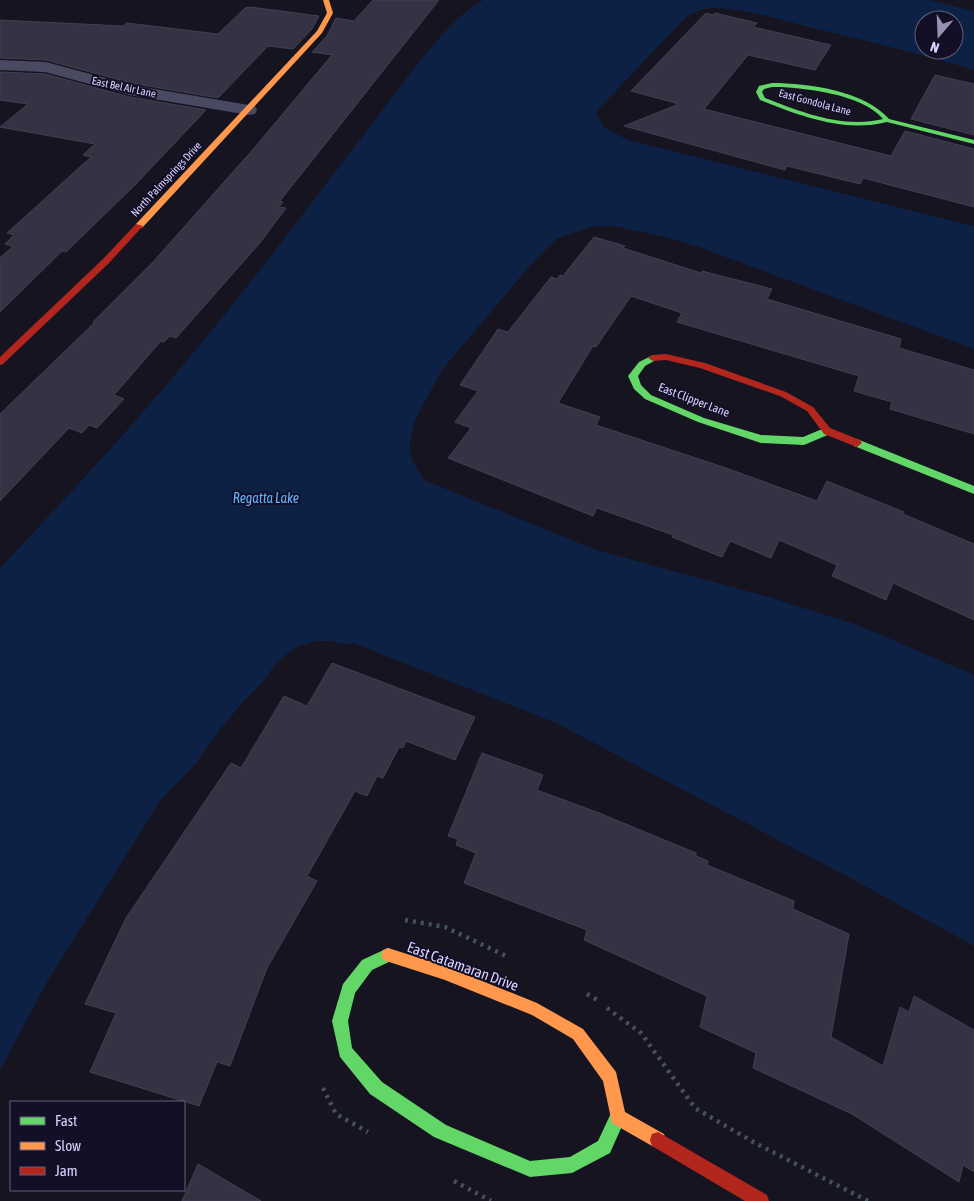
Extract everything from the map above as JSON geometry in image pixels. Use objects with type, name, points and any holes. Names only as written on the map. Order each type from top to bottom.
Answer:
[{"type":"street","name":"North Palmsprings Drive","points":[[0,362],[106,261],[320,32],[330,13],[326,0]]},
{"type":"street","name":"East Bel Air Lane","points":[[0,65],[46,66],[130,90],[249,110]]},
{"type":"street","name":"East Gondola Lane","points":[[887,120],[882,124],[865,126],[848,124],[782,108],[762,99],[759,92],[761,87],[771,84],[814,90],[858,101],[879,111],[887,120],[974,142]]},
{"type":"street","name":"East Clipper Lane","points":[[657,356],[675,357],[721,371],[795,400],[820,417],[827,431],[804,441],[761,439],[701,420],[648,397],[637,387],[633,376],[643,361],[657,356]]},
{"type":"street","points":[[827,431],[974,490]]},
{"type":"street","name":"East Catamaran Drive","points":[[388,955],[445,973],[537,1010],[578,1034],[610,1078],[618,1117],[604,1147],[572,1165],[530,1169],[440,1131],[376,1088],[345,1052],[340,1021],[348,989],[366,965],[388,955]]},
{"type":"street","points":[[618,1117],[761,1201]]},
{"type":"path","points":[[397,918],[445,927],[516,961]]},
{"type":"path","points":[[578,990],[595,998],[641,1034],[695,1108],[755,1143],[868,1201]]},
{"type":"path","points":[[319,1079],[336,1114],[370,1133]]},
{"type":"path","points":[[448,1177],[491,1201]]},
{"type":"water","name":"Regatta Lake","points":[[483,0],[930,0],[974,11],[974,70],[939,60],[964,60],[964,10],[914,10],[914,53],[759,14],[723,8],[700,10],[684,19],[596,112],[603,127],[628,140],[974,226],[974,349],[696,246],[661,236],[613,226],[590,227],[556,239],[527,269],[442,370],[415,420],[409,446],[413,462],[424,480],[596,550],[765,596],[858,625],[974,675],[974,946],[854,880],[556,723],[353,643],[343,644],[330,641],[315,641],[295,648],[277,662],[262,683],[242,703],[214,737],[197,762],[160,801],[47,982],[0,1070],[0,568],[111,448],[192,355],[260,270],[417,65],[456,21]]},
{"type":"building","points":[[373,0],[439,0],[280,201],[283,202],[279,207],[286,208],[259,244],[176,338],[170,336],[164,342],[161,341],[114,395],[124,399],[97,428],[89,425],[82,433],[69,428],[0,501],[0,414],[94,323],[153,262],[256,146],[332,55],[312,52],[327,36],[336,18],[354,21]]},
{"type":"building","points":[[250,7],[319,16],[312,29],[293,49],[268,46],[218,98],[131,83],[46,60],[0,58],[0,20],[123,26],[127,23],[218,34],[245,8]]},
{"type":"building","points":[[706,13],[713,15],[715,13],[757,23],[753,27],[831,45],[815,70],[748,55],[704,109],[891,156],[905,131],[974,149],[974,207],[863,178],[860,184],[787,166],[785,170],[624,126],[679,104],[631,91]]},
{"type":"building","points":[[0,72],[45,74],[130,97],[206,110],[136,184],[66,252],[62,251],[0,312],[0,258],[13,246],[5,244],[14,235],[7,233],[91,157],[83,155],[95,144],[0,127],[28,104],[0,100]]},
{"type":"building","points":[[935,75],[974,84],[974,135],[911,119]]},
{"type":"building","points":[[594,237],[701,273],[702,271],[772,289],[767,299],[901,339],[899,348],[974,370],[974,434],[890,409],[892,402],[854,391],[859,376],[677,322],[682,313],[631,296],[596,347],[593,346],[558,403],[600,417],[596,425],[726,468],[817,501],[827,481],[904,512],[903,514],[974,544],[974,620],[893,583],[886,600],[832,576],[837,565],[779,540],[771,558],[730,541],[722,557],[672,537],[673,535],[597,508],[593,516],[448,458],[471,428],[455,422],[478,391],[460,385],[498,329],[508,332],[551,277],[557,279],[560,275],[563,276]]},
{"type":"building","points":[[332,663],[475,717],[455,760],[406,741],[403,748],[399,747],[383,778],[377,776],[367,796],[355,791],[307,876],[317,881],[267,968],[230,1066],[217,1062],[199,1106],[90,1072],[116,1013],[85,1004],[126,918],[231,763],[241,768],[284,696],[307,706]]},
{"type":"building","points":[[482,753],[543,775],[537,790],[696,853],[696,856],[708,861],[707,865],[794,901],[793,909],[849,934],[831,1037],[883,1066],[900,1007],[909,1012],[914,996],[974,1030],[974,1172],[963,1165],[959,1182],[852,1114],[753,1068],[756,1053],[700,1027],[707,996],[584,940],[587,930],[464,883],[476,853],[456,845],[458,839],[448,836]]},
{"type":"building","points":[[198,1164],[261,1201],[182,1201]]},
{"type":"traffic: fast","points":[[887,120],[873,124],[841,123],[824,120],[762,99],[759,92],[761,87],[787,85],[839,94],[869,105],[880,112],[887,120],[974,142]]},
{"type":"traffic: fast","points":[[653,358],[642,364],[633,376],[637,387],[648,397],[701,420],[761,439],[804,441],[827,431]]},
{"type":"traffic: fast","points":[[857,443],[974,490]]},
{"type":"traffic: fast","points":[[388,955],[367,965],[348,989],[340,1021],[345,1052],[376,1088],[440,1131],[530,1169],[572,1165],[604,1147],[618,1117]]},
{"type":"traffic: slow","points":[[139,226],[320,32],[330,13],[326,0]]},
{"type":"traffic: slow","points":[[388,955],[445,973],[537,1010],[578,1034],[610,1078],[618,1117],[658,1140]]},
{"type":"traffic: jam","points":[[0,362],[106,261],[139,226]]},
{"type":"traffic: jam","points":[[653,358],[666,357],[702,365],[783,394],[810,409],[827,431],[857,443]]},
{"type":"traffic: jam","points":[[658,1140],[761,1201]]}]
